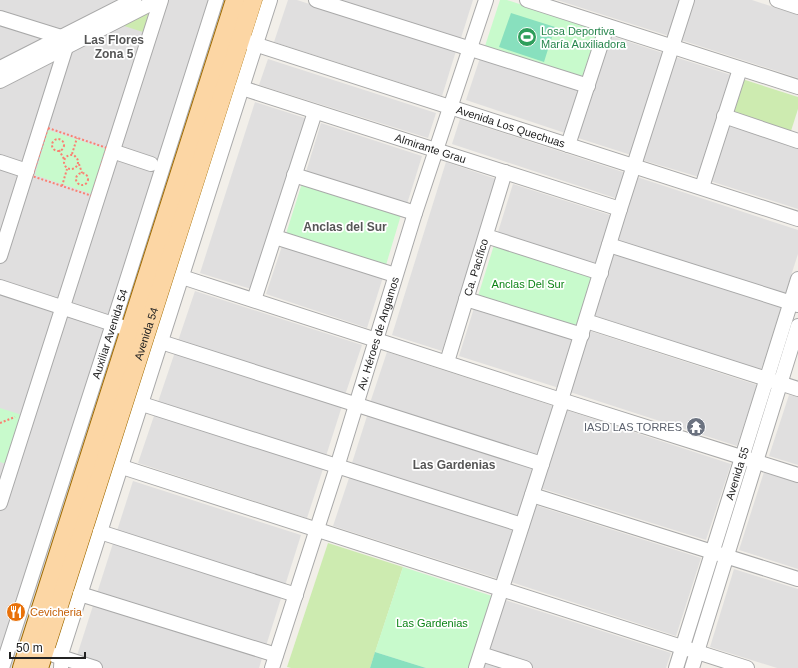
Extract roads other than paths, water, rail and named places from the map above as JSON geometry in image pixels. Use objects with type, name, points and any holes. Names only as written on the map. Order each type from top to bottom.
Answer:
[{"type":"main road","points":[[235,0],[239,41]]},
{"type":"main road","name":"Avenida 54","points":[[22,668],[37,656],[253,0]]},
{"type":"main road","name":"Avenida 54","points":[[37,656],[121,327],[239,41]]},
{"type":"street","points":[[0,81],[134,0]]},
{"type":"street","points":[[0,68],[159,0]]},
{"type":"street","points":[[0,503],[159,0]]},
{"type":"street","name":"Auxiliar Avenida 54","points":[[2,668],[5,639],[121,327],[216,0]]},
{"type":"street","points":[[62,663],[62,650],[122,467],[242,88],[239,41],[270,0]]},
{"type":"street","points":[[316,0],[588,86]]},
{"type":"street","name":"Av. Héroes de Angamos","points":[[274,662],[337,467],[435,150],[486,0]]},
{"type":"street","points":[[527,0],[798,88]]},
{"type":"street","points":[[476,668],[561,405],[561,400],[620,209],[687,0]]},
{"type":"street","points":[[777,0],[798,7]]},
{"type":"street","points":[[0,18],[63,42]]},
{"type":"street","points":[[568,145],[607,26]]},
{"type":"street","name":"Avenida Los Quechuas","points":[[239,41],[702,187],[798,219]]},
{"type":"street","points":[[0,256],[27,171],[63,42]]},
{"type":"street","points":[[702,187],[740,69]]},
{"type":"street","name":"Almirante Grau","points":[[242,88],[620,209]]},
{"type":"street","points":[[254,300],[315,112]]},
{"type":"street","points":[[724,116],[798,141]]},
{"type":"street","points":[[118,153],[151,164]]},
{"type":"street","points":[[0,162],[27,171]]},
{"type":"street","name":"Ca. Pacífico","points":[[447,362],[506,172]]},
{"type":"street","points":[[294,175],[415,213]]},
{"type":"street","points":[[486,236],[601,273]]},
{"type":"street","points":[[275,237],[396,275]]},
{"type":"street","points":[[609,245],[794,304]]},
{"type":"street","points":[[182,277],[798,475]]},
{"type":"street","name":"Avenida 55","points":[[676,668],[767,379],[794,304],[798,279]]},
{"type":"street","points":[[0,287],[121,327]]},
{"type":"street","points":[[466,299],[582,335]]},
{"type":"street","points":[[586,321],[798,389]]},
{"type":"street","name":"Avenida 55","points":[[692,668],[798,326]]},
{"type":"street","points":[[162,342],[542,464]]},
{"type":"street","points":[[142,404],[522,525]]},
{"type":"street","points":[[122,467],[747,668]]},
{"type":"street","points":[[532,495],[798,579]]},
{"type":"street","points":[[100,532],[296,595]]},
{"type":"street","points":[[80,594],[274,662]]},
{"type":"street","points":[[5,639],[37,656],[62,663],[95,668]]},
{"type":"street","points":[[481,654],[525,668]]},
{"type":"place","name":"Losa Deportiva María Auxiliadora","points":[[527,37]]},
{"type":"place","name":"IASD LAS TORRES","points":[[696,427]]},
{"type":"place","name":"Cevicheria","points":[[16,612]]},
{"type":"district","name":"Las Flores Zona 5","points":[[114,47]]},
{"type":"district","name":"Anclas del Sur","points":[[345,227]]},
{"type":"district","name":"Las Gardenias","points":[[454,465]]},
{"type":"park label","name":"Anclas Del Sur","points":[[528,284]]}]
